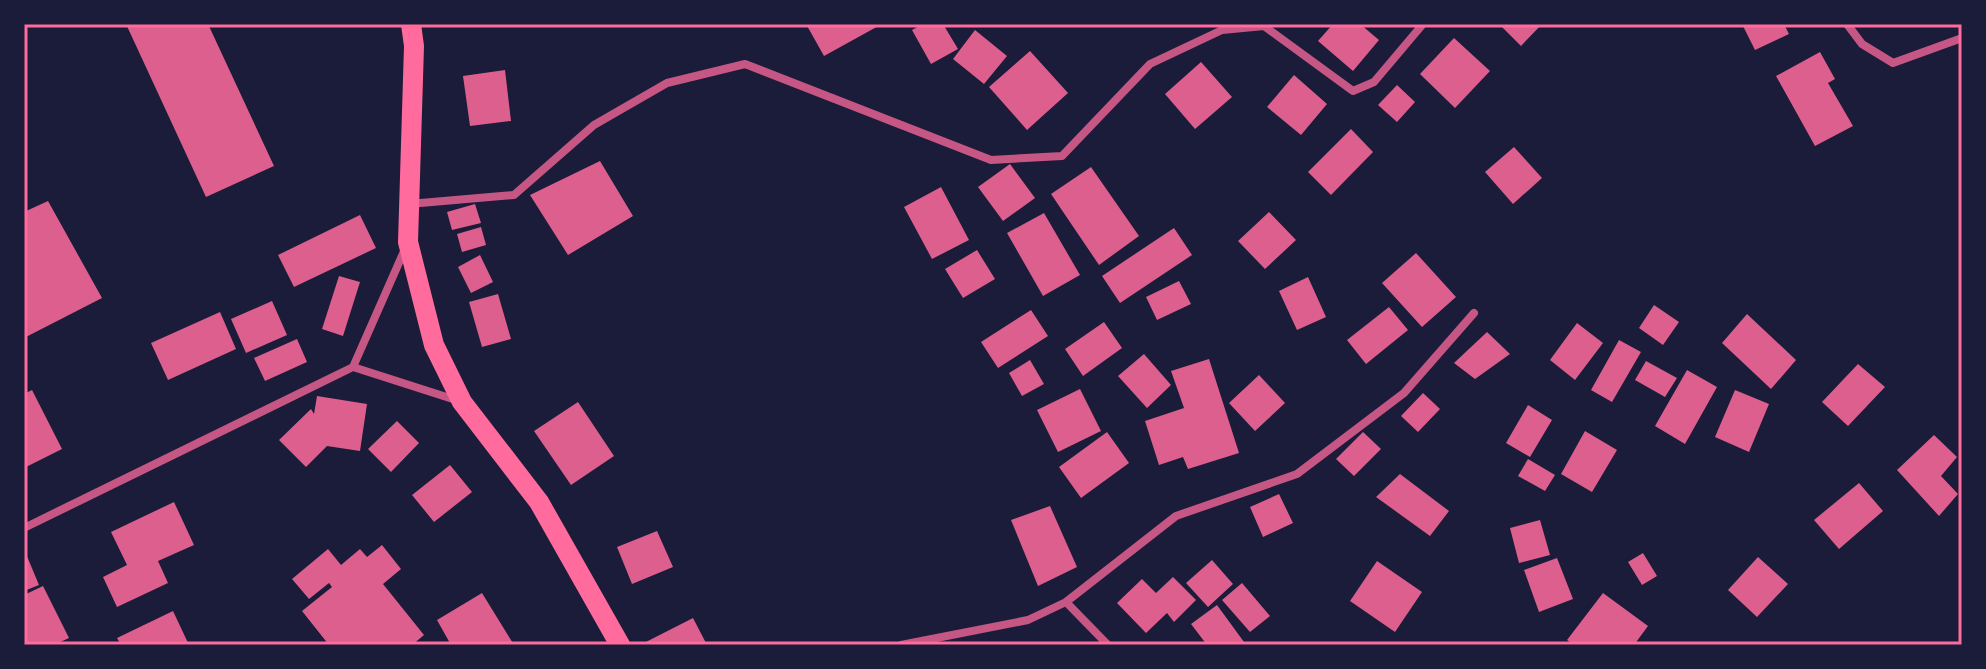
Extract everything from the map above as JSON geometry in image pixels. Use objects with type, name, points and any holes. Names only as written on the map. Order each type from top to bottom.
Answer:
[{"type":"highway","points":[[411,24],[414,46],[408,242],[434,345],[462,402],[539,502],[620,645]]},
{"type":"street","points":[[408,204],[514,195],[594,125],[667,83],[745,64],[991,160],[1062,156],[1150,64],[1222,30],[1264,26],[1353,91],[1374,82],[1423,24]]},
{"type":"street","points":[[1847,24],[1862,44],[1893,63],[1962,38]]},
{"type":"street","points":[[24,528],[353,367],[408,242]]},
{"type":"street","points":[[901,645],[1028,620],[1066,602],[1176,516],[1297,474],[1404,393],[1474,313]]},
{"type":"street","points":[[353,367],[462,402]]},
{"type":"street","points":[[1066,602],[1108,645]]},
{"type":"building","points":[[126,24],[208,24],[274,166],[206,197]]},
{"type":"building","points":[[806,24],[882,24],[824,56]]},
{"type":"building","points":[[923,24],[943,24],[958,49],[931,64],[912,30]]},
{"type":"building","points":[[1333,24],[1360,24],[1379,40],[1353,71],[1318,41]]},
{"type":"building","points":[[1499,24],[1542,24],[1521,46]]},
{"type":"building","points":[[1742,24],[1784,24],[1789,34],[1755,50]]},
{"type":"building","points":[[975,30],[1007,56],[984,84],[953,59]]},
{"type":"building","points":[[1454,38],[1490,71],[1455,108],[1420,74]]},
{"type":"building","points":[[1030,51],[1068,93],[1027,130],[989,87]]},
{"type":"building","points":[[1820,52],[1835,79],[1828,83],[1853,126],[1815,146],[1776,76]]},
{"type":"building","points":[[1201,62],[1232,97],[1195,129],[1165,94]]},
{"type":"building","points":[[505,70],[511,121],[470,126],[463,76]]},
{"type":"building","points":[[1294,75],[1327,104],[1301,135],[1267,107]]},
{"type":"building","points":[[1397,85],[1415,102],[1397,122],[1378,105]]},
{"type":"building","points":[[1351,129],[1373,152],[1331,195],[1308,172]]},
{"type":"building","points":[[1514,147],[1542,178],[1513,204],[1485,172]]},
{"type":"building","points":[[600,161],[633,216],[568,255],[530,195]]},
{"type":"building","points":[[1010,164],[1035,198],[1003,221],[978,187]]},
{"type":"building","points":[[1091,167],[1139,236],[1099,265],[1051,194]]},
{"type":"building","points":[[941,187],[969,240],[932,259],[904,207]]},
{"type":"building","points":[[48,201],[102,298],[24,338],[24,212]]},
{"type":"building","points":[[475,204],[481,223],[452,230],[447,212]]},
{"type":"building","points":[[1269,212],[1296,240],[1265,269],[1238,241]]},
{"type":"building","points":[[1044,213],[1080,275],[1043,296],[1007,233]]},
{"type":"building","points":[[360,215],[376,248],[294,287],[278,255]]},
{"type":"building","points":[[481,227],[486,245],[462,252],[457,234]]},
{"type":"building","points":[[1174,228],[1192,255],[1120,303],[1102,276]]},
{"type":"building","points":[[977,250],[995,279],[963,298],[945,269]]},
{"type":"building","points":[[1416,253],[1456,297],[1422,327],[1382,283]]},
{"type":"building","points":[[480,255],[493,282],[471,293],[458,267]]},
{"type":"building","points":[[339,276],[360,282],[343,336],[322,329]]},
{"type":"building","points":[[1308,277],[1326,317],[1297,330],[1279,291]]},
{"type":"building","points":[[1179,281],[1191,304],[1157,320],[1146,297]]},
{"type":"building","points":[[498,294],[511,339],[482,347],[469,302]]},
{"type":"building","points":[[272,301],[287,335],[246,353],[231,319]]},
{"type":"building","points":[[1654,305],[1679,322],[1663,345],[1639,328]]},
{"type":"building","points":[[1389,307],[1408,330],[1366,364],[1347,340]]},
{"type":"building","points":[[1031,310],[1048,336],[998,368],[981,342]]},
{"type":"building","points":[[220,312],[236,349],[168,380],[151,343]]},
{"type":"building","points":[[1747,314],[1796,360],[1771,389],[1722,343]]},
{"type":"building","points":[[1104,322],[1122,348],[1083,376],[1065,349]]},
{"type":"building","points":[[1577,323],[1603,343],[1575,380],[1550,360]]},
{"type":"building","points":[[1487,332],[1510,354],[1475,379],[1454,363]]},
{"type":"building","points":[[297,339],[307,362],[265,381],[254,358]]},
{"type":"building","points":[[1619,340],[1641,352],[1612,402],[1591,390]]},
{"type":"building","points":[[1144,354],[1171,385],[1147,408],[1118,376]]},
{"type":"building","points":[[1209,359],[1239,453],[1188,469],[1183,457],[1159,465],[1145,421],[1184,408],[1171,371]]},
{"type":"building","points":[[1030,360],[1044,384],[1022,396],[1009,373]]},
{"type":"building","points":[[1646,361],[1677,378],[1665,397],[1635,380]]},
{"type":"building","points":[[1858,364],[1885,387],[1848,426],[1822,402]]},
{"type":"building","points":[[1687,370],[1717,387],[1685,444],[1655,426]]},
{"type":"building","points":[[1259,375],[1285,403],[1255,431],[1229,403]]},
{"type":"building","points":[[1080,389],[1101,431],[1058,452],[1037,410]]},
{"type":"building","points":[[32,390],[62,449],[24,468],[24,394]]},
{"type":"building","points":[[1735,390],[1769,404],[1749,452],[1715,437]]},
{"type":"building","points":[[1423,393],[1440,409],[1418,432],[1401,416]]},
{"type":"building","points":[[317,396],[367,404],[360,451],[327,446],[306,467],[279,440],[311,409],[314,414]]},
{"type":"building","points":[[578,402],[614,456],[571,485],[534,431]]},
{"type":"building","points":[[1528,405],[1552,420],[1530,457],[1506,443]]},
{"type":"building","points":[[397,421],[419,443],[391,472],[368,449]]},
{"type":"building","points":[[1585,431],[1617,450],[1592,492],[1561,474]]},
{"type":"building","points":[[1107,432],[1129,463],[1081,498],[1059,467]]},
{"type":"building","points":[[1363,432],[1381,449],[1354,476],[1336,459]]},
{"type":"building","points":[[1934,435],[1957,457],[1941,476],[1958,494],[1939,516],[1897,470]]},
{"type":"building","points":[[1528,459],[1555,475],[1545,491],[1518,476]]},
{"type":"building","points":[[450,465],[472,492],[434,522],[412,495]]},
{"type":"building","points":[[1400,474],[1449,511],[1430,536],[1376,497]]},
{"type":"building","points":[[1859,483],[1883,511],[1839,549],[1814,520]]},
{"type":"building","points":[[1279,494],[1293,523],[1263,537],[1250,507]]},
{"type":"building","points":[[174,502],[194,545],[158,561],[168,583],[117,607],[103,577],[127,565],[111,532]]},
{"type":"building","points":[[1050,506],[1077,567],[1038,586],[1011,520]]},
{"type":"building","points":[[1540,520],[1550,555],[1519,563],[1510,528]]},
{"type":"building","points":[[657,531],[673,567],[632,584],[617,547]]},
{"type":"building","points":[[382,545],[401,569],[383,584],[424,635],[412,645],[329,645],[302,611],[332,587],[329,583],[309,599],[292,579],[328,549],[341,565],[360,549],[367,557]]},
{"type":"building","points":[[24,549],[39,585],[24,591]]},
{"type":"building","points":[[1643,553],[1657,576],[1642,585],[1628,562]]},
{"type":"building","points":[[1758,557],[1788,584],[1757,617],[1728,590]]},
{"type":"building","points":[[1557,558],[1573,599],[1539,612],[1524,570]]},
{"type":"building","points":[[1212,560],[1233,584],[1208,607],[1186,583]]},
{"type":"building","points":[[1377,561],[1422,592],[1395,632],[1350,601]]},
{"type":"building","points":[[1173,577],[1196,600],[1174,622],[1167,613],[1146,633],[1117,603],[1142,579],[1156,593]]},
{"type":"building","points":[[1242,583],[1270,616],[1250,632],[1222,600]]},
{"type":"building","points":[[43,586],[69,638],[54,645],[24,645],[24,595]]},
{"type":"building","points":[[482,593],[514,645],[451,645],[437,620]]},
{"type":"building","points":[[1603,593],[1648,626],[1634,645],[1574,645],[1567,640]]},
{"type":"building","points":[[1217,605],[1244,642],[1241,645],[1207,645],[1191,624]]},
{"type":"building","points":[[173,611],[189,645],[121,645],[117,638]]},
{"type":"building","points":[[693,618],[707,645],[640,645]]}]
